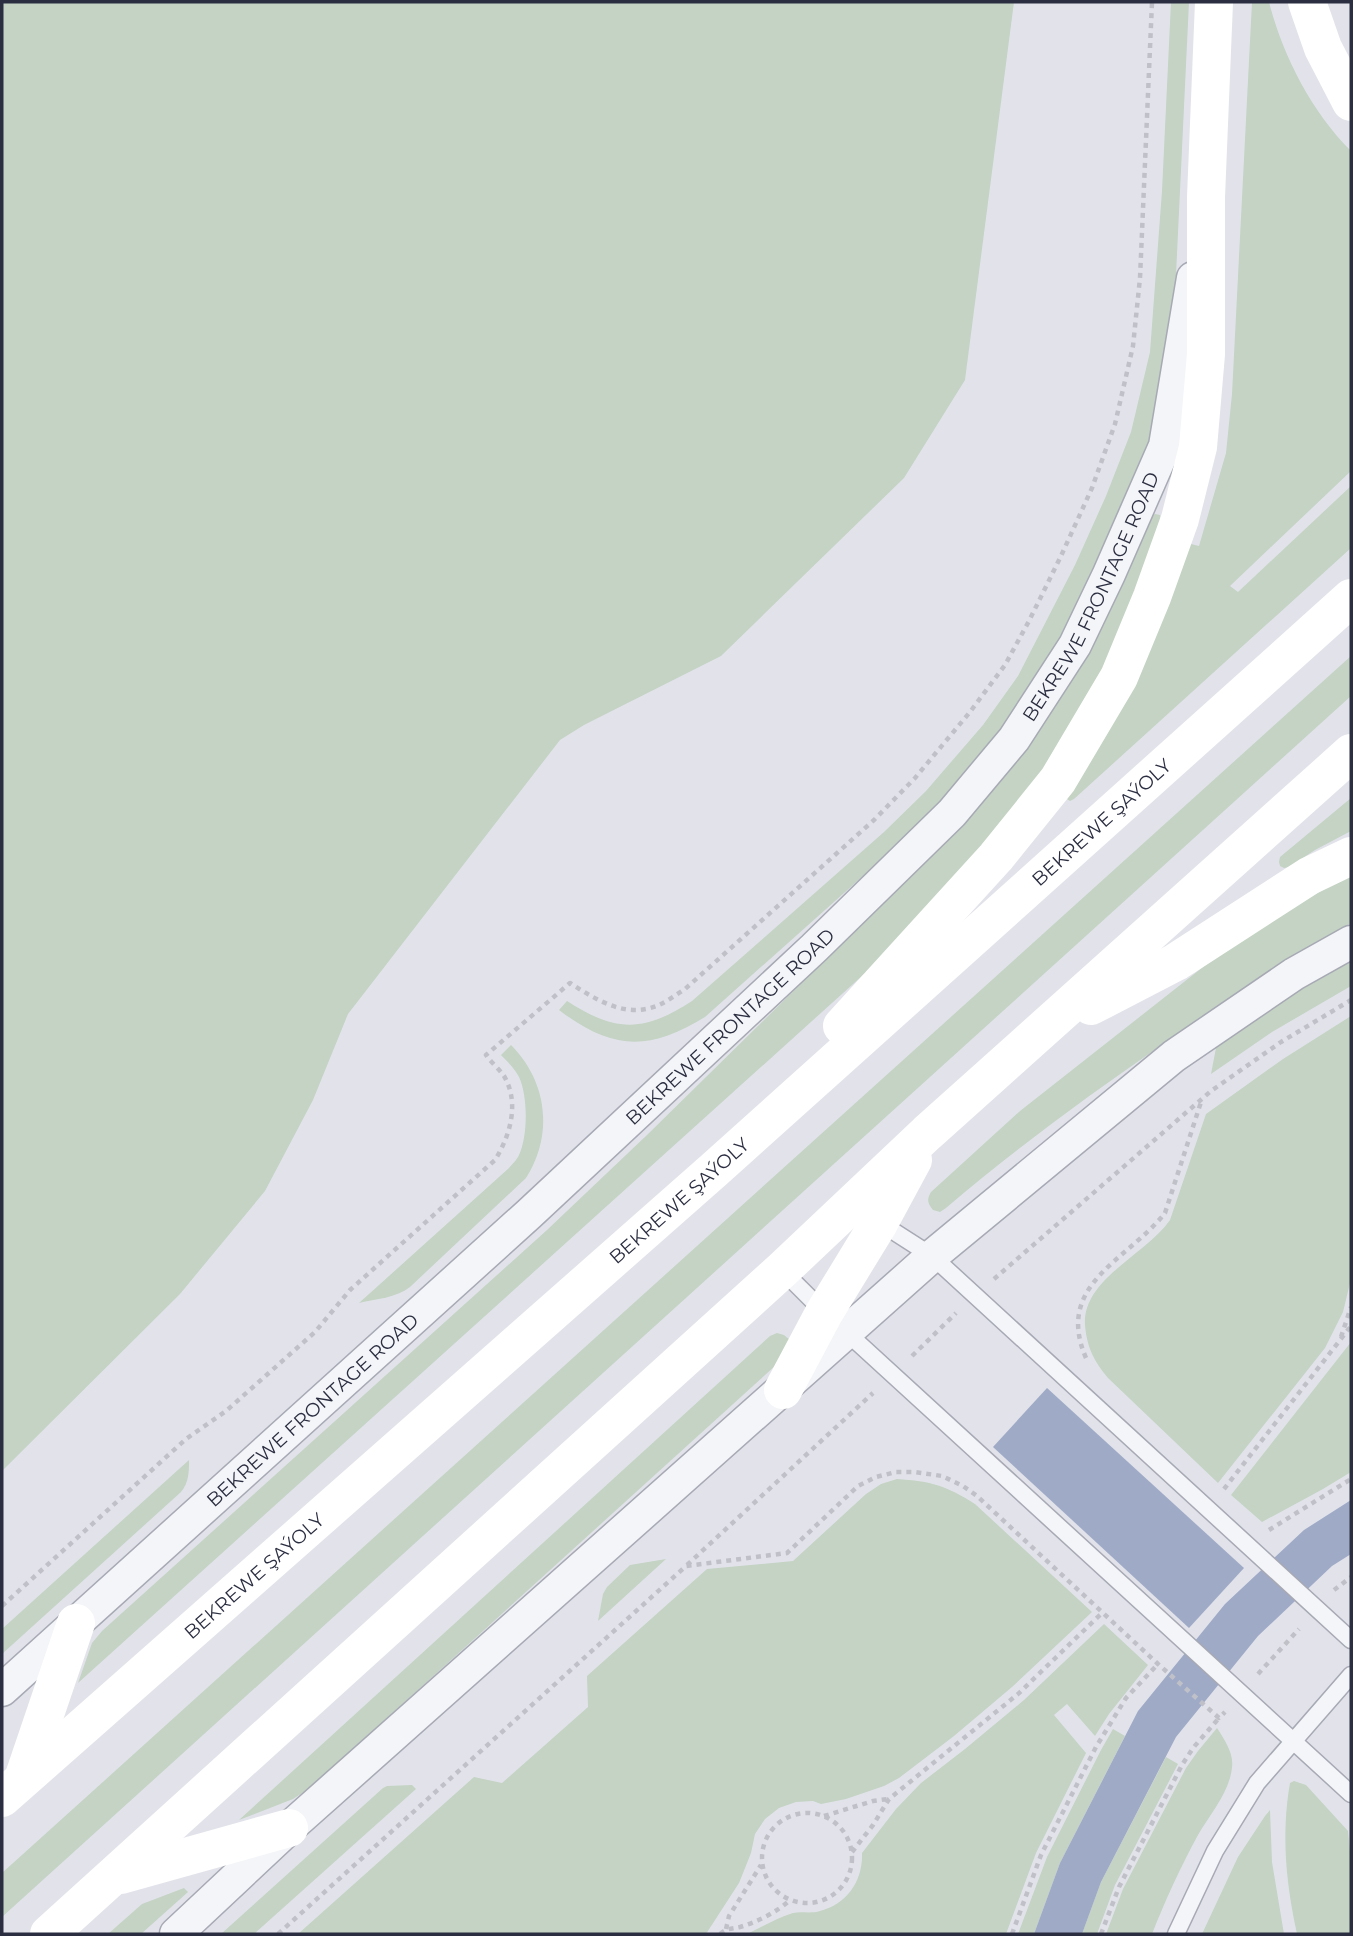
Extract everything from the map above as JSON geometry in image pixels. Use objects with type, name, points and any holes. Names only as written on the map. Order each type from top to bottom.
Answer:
[{"type":"main road","points":[[715,1169],[996,856],[1058,780],[1119,677],[1180,519],[1198,447],[1206,354],[1206,197],[1214,2]]},
{"type":"main road","points":[[1307,2],[1323,48],[1351,102]]},
{"type":"main road","name":"BEKREWE ŞAÝOLY","points":[[13,1788],[715,1169],[1351,598]]},
{"type":"main road","points":[[48,1934],[782,1270],[867,1212],[927,1133],[1351,753]]},
{"type":"main road","points":[[1042,1031],[1176,961],[1309,876],[1351,856]]},
{"type":"main road","points":[[783,1390],[835,1323],[867,1212]]},
{"type":"main road","points":[[13,1788],[76,1623]]},
{"type":"main road","points":[[113,1877],[289,1828]]},
{"type":"street","name":"BEKREWE FRONTAGE ROAD","points":[[2,1690],[529,1214],[814,948],[952,813],[1014,739],[1075,645],[1110,574],[1165,446],[1206,197]]},
{"type":"street","points":[[835,1323],[932,1256],[1174,1056],[1294,974],[1351,942]]},
{"type":"street","points":[[176,1934],[289,1828],[783,1390]]},
{"type":"lane","points":[[867,1212],[932,1256],[1351,1640]]},
{"type":"lane","points":[[782,1270],[835,1323],[1351,1794]]},
{"type":"lane","points":[[1176,1934],[1215,1852],[1257,1783],[1351,1675]]},
{"type":"path","points":[[2,1606],[186,1439],[226,1411],[315,1332],[350,1290],[495,1160],[506,1143],[512,1120],[510,1091],[503,1075],[486,1055],[570,983],[615,1008],[632,1011],[662,1004],[685,989],[874,820],[915,778],[998,674],[1029,621],[1093,488],[1115,425],[1133,346],[1140,278],[1152,2]]},
{"type":"path","points":[[278,1934],[686,1566],[975,1295],[1202,1099],[1281,1042],[1351,999]]},
{"type":"path","points":[[1090,1366],[1080,1344],[1078,1315],[1086,1294],[1096,1278],[1155,1226],[1165,1213],[1202,1099]]},
{"type":"path","points":[[1340,1341],[1351,1307]]},
{"type":"path","points":[[1207,1508],[1351,1326]]},
{"type":"path","points":[[686,1566],[787,1553],[858,1486],[876,1477],[896,1472],[942,1476],[977,1496],[1214,1713]]},
{"type":"path","points":[[1267,1531],[1351,1479]]},
{"type":"path","points":[[1331,1592],[1351,1577]]},
{"type":"path","points":[[852,1852],[889,1799],[1018,1694],[1127,1589]]},
{"type":"path","points":[[1238,1691],[1315,1607]]},
{"type":"path","points":[[1012,1934],[1041,1854],[1096,1747],[1126,1698],[1160,1665]]},
{"type":"path","points":[[1101,1934],[1119,1887],[1182,1765],[1219,1718]]},
{"type":"path","points":[[824,1816],[873,1801],[889,1799]]},
{"type":"path","points":[[800,1813],[824,1816],[837,1824],[847,1837],[852,1852],[852,1867],[846,1882],[835,1894],[821,1902],[805,1904],[776,1892],[766,1879],[761,1864],[762,1848],[768,1834],[779,1822],[800,1813]]},
{"type":"path","points":[[726,1929],[729,1916],[761,1864]]},
{"type":"path","points":[[720,1934],[726,1929],[740,1927],[775,1910],[790,1900]]},
{"type":"green space","points":[[2,2],[1014,2],[965,380],[904,478],[721,656],[584,725],[560,740],[348,1014],[313,1100],[265,1191],[180,1294],[2,1471]]},
{"type":"green space","points":[[1171,2],[1189,2],[1176,275],[1169,352],[1151,438],[1127,504],[1064,637],[1003,731],[943,802],[705,1017],[666,1036],[631,1042],[596,1033],[578,1023],[559,1010],[567,1001],[600,1019],[629,1025],[659,1019],[692,1001],[884,832],[926,791],[983,725],[1018,676],[1075,565],[1106,496],[1131,432],[1150,352],[1162,191]]},
{"type":"green space","points":[[1252,2],[1269,2],[1282,42],[1300,82],[1323,118],[1351,151],[1351,471],[1230,586],[1238,592],[1351,486],[1351,548],[1070,801],[1067,799],[1187,543],[1199,546],[1226,453],[1232,394]]},
{"type":"green space","points":[[1155,514],[1160,515],[1161,520],[1138,588],[1104,666],[1043,769],[986,842],[883,957],[78,1683],[92,1643],[102,1631],[547,1230],[824,961],[962,821],[1022,750],[1062,696],[1123,582]]},
{"type":"green space","points":[[1351,656],[1351,696],[2,1917],[2,1873]]},
{"type":"green space","points":[[1351,798],[1351,831],[1289,867],[1280,866],[1280,857]]},
{"type":"green space","points":[[1351,873],[1351,923],[1209,1012],[1052,1123],[946,1208],[940,1212],[933,1210],[928,1201],[931,1192],[1020,1111],[1231,945]]},
{"type":"green space","points":[[1351,957],[1351,986],[1272,1032],[1211,1074],[1216,1048],[1222,1038],[1255,1013]]},
{"type":"green space","points":[[1351,1016],[1351,1279],[1343,1312],[1325,1348],[1218,1483],[1103,1372],[1087,1341],[1087,1309],[1094,1294],[1105,1281],[1170,1220],[1206,1114],[1283,1059]]},
{"type":"green space","points":[[511,1045],[532,1075],[542,1108],[541,1144],[526,1178],[410,1287],[392,1296],[359,1303],[518,1157],[525,1127],[524,1095],[517,1074],[501,1055]]},
{"type":"green space","points":[[777,1333],[790,1340],[787,1355],[310,1788],[293,1799],[239,1820],[770,1336]]},
{"type":"green space","points":[[1351,1342],[1351,1472],[1262,1522],[1231,1495]]},
{"type":"green space","points":[[189,1460],[187,1481],[181,1492],[2,1654],[2,1629]]},
{"type":"green space","points":[[897,1479],[938,1486],[975,1504],[1092,1612],[1012,1687],[899,1778],[846,1799],[821,1804],[813,1801],[796,1802],[779,1808],[765,1819],[755,1834],[739,1883],[706,1934],[298,1934],[474,1777],[502,1783],[588,1707],[587,1676],[707,1569],[793,1561],[866,1494],[881,1484]]},
{"type":"green space","points":[[666,1559],[598,1621],[607,1587],[630,1565]]},
{"type":"green space","points":[[1104,1624],[1148,1665],[1095,1736],[1067,1704],[1054,1715],[1086,1753],[1036,1853],[1006,1934],[747,1934],[793,1913],[817,1912],[830,1908],[845,1897],[852,1890],[860,1873],[862,1853],[896,1809],[921,1783],[1024,1700]]},
{"type":"green space","points":[[1217,1728],[1231,1757],[1228,1785],[1185,1859],[1152,1934],[1106,1934],[1123,1889],[1186,1768]]},
{"type":"green space","points":[[1113,1729],[1125,1736],[1060,1863],[1034,1934],[1018,1934],[1047,1857]]},
{"type":"green space","points":[[1166,1757],[1178,1764],[1115,1885],[1097,1934],[1082,1934],[1101,1882]]},
{"type":"green space","points":[[1294,1781],[1306,1785],[1348,1831],[1351,1861],[1351,1934],[1297,1934],[1290,1896],[1285,1840],[1287,1802],[1290,1783]]},
{"type":"green space","points":[[412,1785],[416,1789],[254,1934],[221,1934],[383,1788]]},
{"type":"green space","points":[[1270,1810],[1272,1862],[1284,1934],[1202,1934],[1238,1857]]},
{"type":"green space","points":[[184,1888],[188,1892],[141,1934],[108,1934],[142,1904]]},
{"type":"water","points":[[1047,1388],[1244,1568],[1189,1628],[993,1447]]},
{"type":"water","points":[[1351,1500],[1351,1554],[1332,1566],[1258,1636],[1176,1737],[1101,1882],[1082,1934],[1034,1934],[1060,1863],[1138,1711],[1225,1604],[1304,1530]]}]
